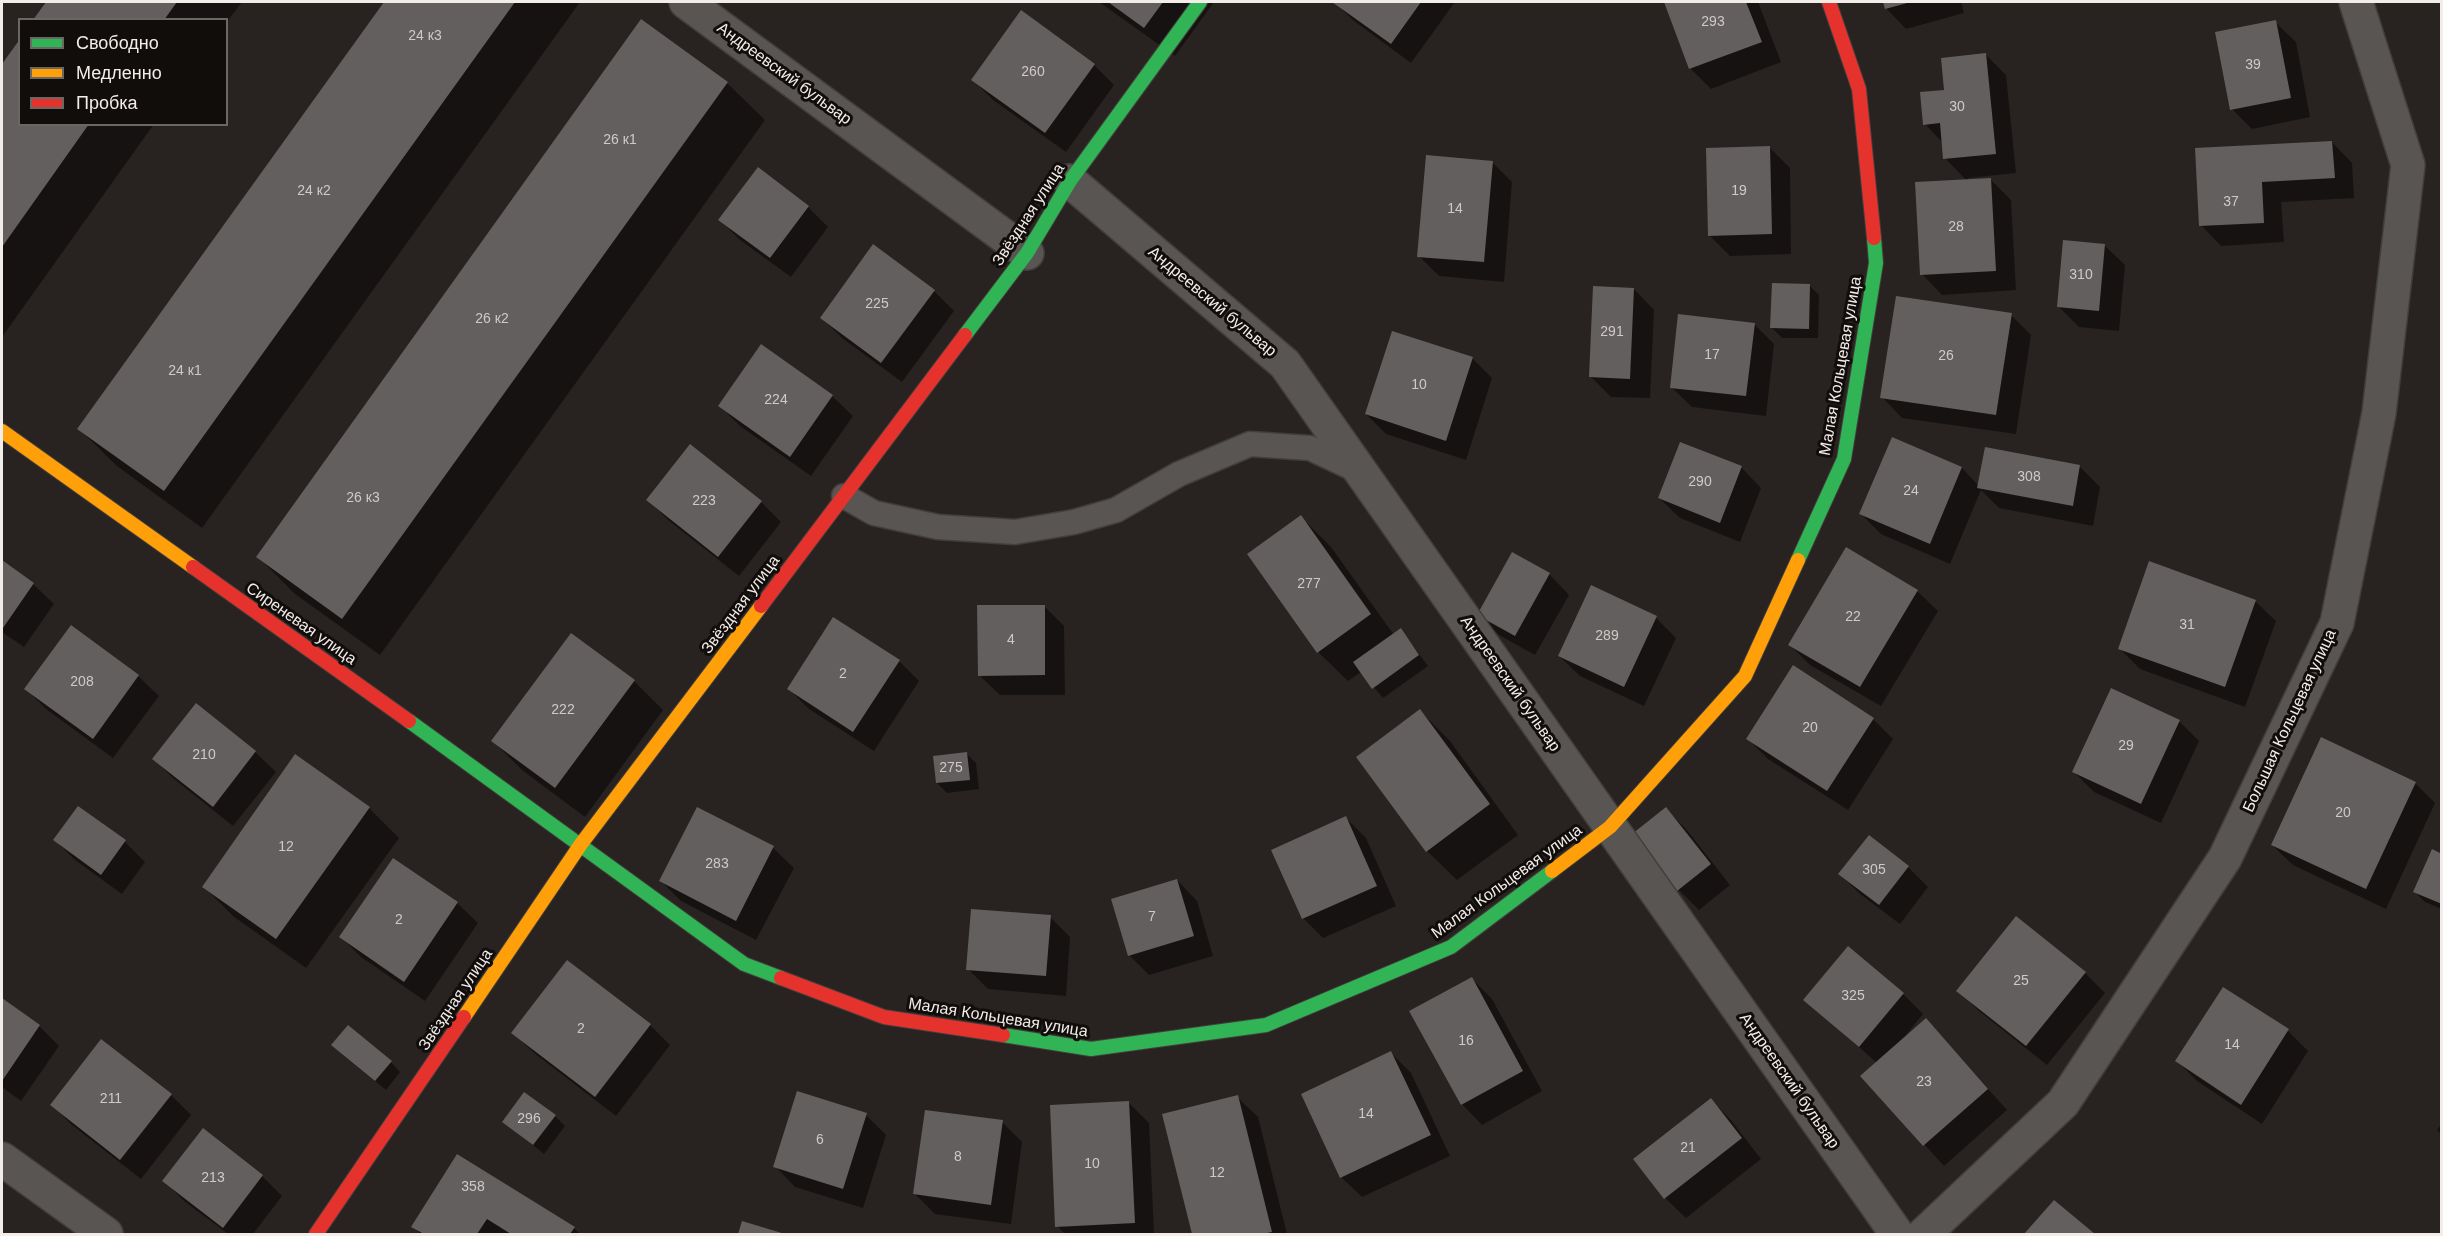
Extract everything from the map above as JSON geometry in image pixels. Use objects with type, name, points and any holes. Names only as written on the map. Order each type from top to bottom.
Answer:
[{"type":"street","name":"Андреевский бульвар","points":[[686,2],[1027,253]]},
{"type":"street","name":"Звёздная улица","points":[[316,1234],[581,844],[1027,253],[1070,181],[1200,2]]},
{"type":"street","name":"Малая Кольцевая улица","points":[[581,844],[744,964],[884,1017],[1091,1049],[1266,1025],[1451,947],[1610,827],[1745,676],[1844,459],[1876,262],[1859,89],[1829,2]]},
{"type":"street","name":"Большая Кольцевая улица","points":[[1924,1234],[2063,1103],[2225,858],[2337,624],[2379,412],[2408,165],[2356,2]]},
{"type":"street","name":"Андреевский бульвар","points":[[1070,181],[1285,364],[1897,1234]]},
{"type":"street","name":"Сиреневая улица","points":[[2,431],[581,844]]},
{"type":"street","points":[[2,1160],[106,1234]]},
{"type":"lane","points":[[844,496],[874,513],[938,527],[1015,532],[1074,522],[1116,510],[1179,474],[1250,444],[1310,448],[1361,472]]},
{"type":"building","points":[[46,2],[177,2],[165,18],[34,18]]},
{"type":"building","points":[[384,2],[515,2],[164,491],[77,429]]},
{"type":"building","points":[[1108,2],[1163,2],[1144,28]]},
{"type":"building","points":[[1332,2],[1421,2],[1391,44]]},
{"type":"building","points":[[1664,2],[1746,2],[1762,42],[1689,69]]},
{"type":"building","points":[[1883,2],[1911,2],[1885,9]]},
{"type":"building","points":[[1021,10],[1095,64],[1045,133],[971,80]]},
{"type":"building","points":[[641,19],[728,82],[342,619],[256,557]]},
{"type":"building","points":[[2276,20],[2291,98],[2230,110],[2215,32]]},
{"type":"building","points":[[18,42],[18,126],[88,126],[2,247],[2,64]]},
{"type":"building","points":[[1986,53],[1996,154],[1943,159],[1940,123],[1923,125],[1920,92],[1944,90],[1941,58]]},
{"type":"building","points":[[2332,141],[2335,178],[2262,182],[2264,223],[2199,226],[2195,148]]},
{"type":"building","points":[[1770,146],[1772,234],[1708,236],[1706,148]]},
{"type":"building","points":[[1426,155],[1493,161],[1484,262],[1417,257]]},
{"type":"building","points":[[758,167],[809,206],[770,258],[718,220]]},
{"type":"building","points":[[1991,178],[1996,271],[1920,275],[1915,182]]},
{"type":"building","points":[[2063,240],[2105,244],[2099,311],[2057,307]]},
{"type":"building","points":[[873,244],[935,290],[881,363],[820,318]]},
{"type":"building","points":[[1772,283],[1810,284],[1809,329],[1770,328]]},
{"type":"building","points":[[1593,286],[1634,288],[1630,379],[1589,377]]},
{"type":"building","points":[[1896,296],[2012,313],[1996,415],[1880,398]]},
{"type":"building","points":[[1678,314],[1755,323],[1746,396],[1670,388]]},
{"type":"building","points":[[1392,331],[1473,357],[1446,441],[1365,414]]},
{"type":"building","points":[[761,344],[833,395],[790,457],[718,406]]},
{"type":"building","points":[[1892,437],[1962,467],[1930,544],[1859,514]]},
{"type":"building","points":[[1680,442],[1742,466],[1720,523],[1658,498]]},
{"type":"building","points":[[690,444],[762,501],[718,557],[646,500]]},
{"type":"building","points":[[1985,447],[2080,465],[2073,506],[1977,488]]},
{"type":"building","points":[[1301,515],[1371,614],[1317,653],[1247,554]]},
{"type":"building","points":[[1846,547],[1918,590],[1860,687],[1788,645]]},
{"type":"building","points":[[1512,552],[1550,573],[1515,636],[1477,615]]},
{"type":"building","points":[[2,560],[34,583],[3,628],[2,627]]},
{"type":"building","points":[[2149,561],[2256,600],[2225,687],[2118,649]]},
{"type":"building","points":[[1591,585],[1657,616],[1624,687],[1558,656]]},
{"type":"building","points":[[977,605],[1045,605],[1045,675],[978,676]]},
{"type":"building","points":[[833,617],[900,660],[853,732],[787,689]]},
{"type":"building","points":[[71,625],[139,675],[93,739],[24,689]]},
{"type":"building","points":[[1401,628],[1419,655],[1372,689],[1353,662]]},
{"type":"building","points":[[571,633],[635,680],[555,788],[491,741]]},
{"type":"building","points":[[1793,665],[1874,718],[1827,791],[1746,739]]},
{"type":"building","points":[[2111,688],[2180,720],[2141,804],[2072,772]]},
{"type":"building","points":[[196,703],[256,751],[213,807],[152,759]]},
{"type":"building","points":[[1420,709],[1490,804],[1426,852],[1356,757]]},
{"type":"building","points":[[2321,737],[2416,782],[2366,889],[2271,845]]},
{"type":"building","points":[[967,752],[970,780],[936,783],[933,756]]},
{"type":"building","points":[[295,754],[370,807],[276,939],[202,887]]},
{"type":"building","points":[[78,806],[126,840],[101,875],[53,840]]},
{"type":"building","points":[[697,807],[774,846],[736,921],[659,881]]},
{"type":"building","points":[[1666,807],[1711,864],[1677,891],[1632,834]]},
{"type":"building","points":[[1346,816],[1377,886],[1302,919],[1271,850]]},
{"type":"building","points":[[1869,835],[1909,866],[1879,905],[1838,874]]},
{"type":"building","points":[[2432,849],[2442,854],[2442,904],[2413,892]]},
{"type":"building","points":[[393,858],[458,902],[404,982],[339,937]]},
{"type":"building","points":[[1177,879],[1194,936],[1128,956],[1111,899]]},
{"type":"building","points":[[971,909],[1051,915],[1046,976],[966,970]]},
{"type":"building","points":[[2016,916],[2086,972],[2026,1046],[1956,991]]},
{"type":"building","points":[[1848,946],[1904,993],[1859,1047],[1803,1000]]},
{"type":"building","points":[[567,960],[651,1024],[595,1097],[511,1033]]},
{"type":"building","points":[[1472,977],[1523,1071],[1461,1105],[1409,1011]]},
{"type":"building","points":[[2223,987],[2289,1029],[2241,1105],[2175,1061]]},
{"type":"building","points":[[2,998],[40,1025],[2,1081]]},
{"type":"building","points":[[1926,1018],[1988,1089],[1923,1146],[1860,1076]]},
{"type":"building","points":[[348,1025],[392,1061],[375,1081],[331,1045]]},
{"type":"building","points":[[101,1039],[172,1094],[120,1160],[50,1105]]},
{"type":"building","points":[[1391,1051],[1431,1135],[1340,1178],[1301,1094]]},
{"type":"building","points":[[797,1091],[867,1113],[843,1189],[773,1167]]},
{"type":"building","points":[[524,1092],[556,1115],[533,1145],[502,1122]]},
{"type":"building","points":[[1238,1095],[1272,1232],[1192,1234],[1162,1114]]},
{"type":"building","points":[[1711,1098],[1742,1138],[1664,1199],[1633,1159]]},
{"type":"building","points":[[1129,1101],[1135,1223],[1055,1227],[1050,1105]]},
{"type":"building","points":[[925,1110],[1003,1120],[991,1205],[913,1194]]},
{"type":"building","points":[[203,1128],[263,1175],[223,1228],[162,1181]]},
{"type":"building","points":[[457,1154],[575,1227],[570,1234],[511,1234],[487,1219],[477,1234],[424,1234],[411,1227]]},
{"type":"building","points":[[2054,1200],[2095,1234],[2024,1234]]},
{"type":"building","points":[[742,1221],[785,1234],[738,1234]]},
{"type":"traffic: fast","points":[[965,335],[1027,253],[1070,181],[1200,2]]},
{"type":"traffic: fast","points":[[1798,560],[1844,459],[1876,263],[1874,238]]},
{"type":"traffic: fast","points":[[409,721],[744,964],[781,978]]},
{"type":"traffic: fast","points":[[1003,1035],[1091,1049],[1266,1025],[1451,947],[1552,871]]},
{"type":"traffic: slow","points":[[2,431],[193,567]]},
{"type":"traffic: slow","points":[[1552,871],[1610,827],[1745,676],[1798,560]]},
{"type":"traffic: slow","points":[[464,1017],[581,844],[761,606]]},
{"type":"traffic: jam","points":[[1829,2],[1859,89],[1874,238]]},
{"type":"traffic: jam","points":[[761,606],[965,335]]},
{"type":"traffic: jam","points":[[193,567],[409,721]]},
{"type":"traffic: jam","points":[[781,978],[884,1017],[1003,1035]]},
{"type":"traffic: jam","points":[[316,1234],[464,1017]]}]
